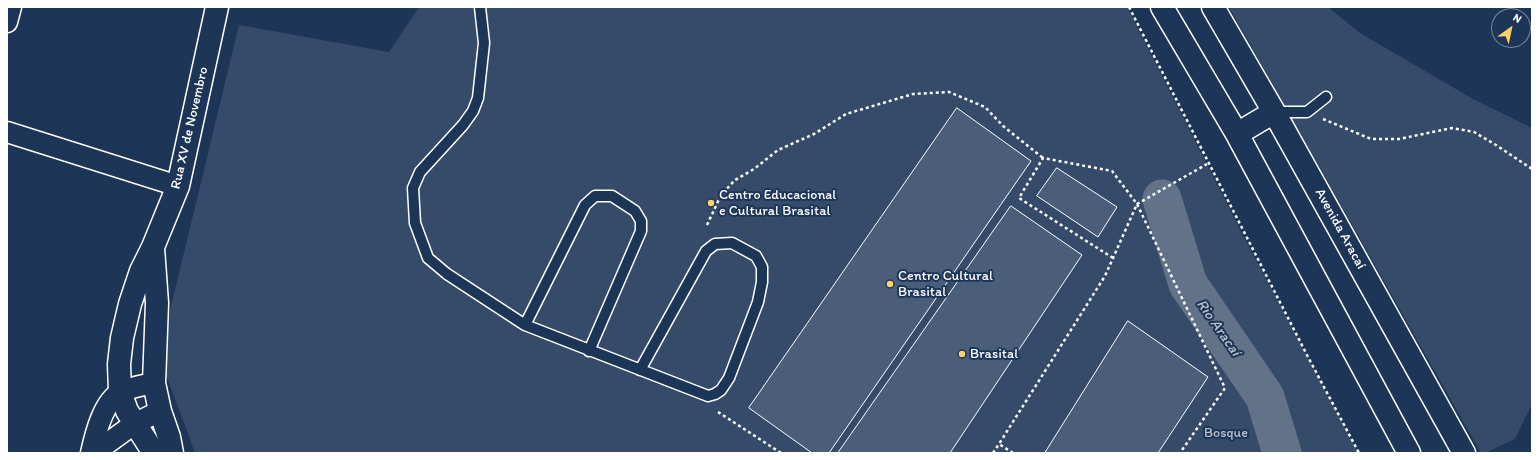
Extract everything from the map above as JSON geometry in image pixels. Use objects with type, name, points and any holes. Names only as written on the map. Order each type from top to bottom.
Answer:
[{"type":"main road","name":"Rua XV de Novembro","points":[[154,453],[127,411],[120,392],[118,364],[130,304],[141,271],[153,247],[178,186],[217,7]]},
{"type":"main road","points":[[1162,7],[1237,134],[1409,453]]},
{"type":"main road","name":"Avenida Aracaí","points":[[1213,7],[1274,112],[1464,453]]},
{"type":"main road","points":[[1237,134],[1274,112]]},
{"type":"main road","name":"Rua XV de Novembro","points":[[153,247],[157,304],[154,382],[160,411],[169,437],[172,453]]},
{"type":"street","points":[[7,22],[11,7]]},
{"type":"street","points":[[7,132],[178,186]]},
{"type":"street","points":[[93,453],[99,421],[109,403],[120,392],[154,382]]},
{"type":"street","points":[[93,453],[134,424],[160,411]]},
{"type":"lane","points":[[480,7],[484,44],[478,98],[473,111],[463,125],[420,172],[413,188],[415,223],[428,258],[446,274],[525,325],[640,370],[708,396],[721,390],[729,378],[758,302],[762,282],[762,267],[756,256],[732,243],[714,244],[706,251],[640,370]]},
{"type":"lane","points":[[1274,112],[1307,112],[1326,97]]},
{"type":"lane","points":[[525,325],[585,205],[594,196],[612,196],[636,211],[641,221],[642,231],[589,350]]},
{"type":"path","points":[[1129,7],[1303,348],[1359,453]]},
{"type":"path","points":[[707,225],[721,195],[735,180],[754,169],[778,150],[814,134],[846,114],[913,94],[949,92],[985,107],[1003,126],[1043,158],[1112,171],[1137,204],[1225,388],[1180,453]]},
{"type":"path","points":[[1307,112],[1371,139],[1399,139],[1452,128],[1474,132],[1532,169]]},
{"type":"path","points":[[1043,158],[1019,198],[1113,258]]},
{"type":"path","points":[[993,453],[1105,276],[1137,204],[1207,164]]},
{"type":"path","points":[[718,412],[781,453]]},
{"type":"path","points":[[999,444],[1013,453]]},
{"type":"green space","name":"Centro Educacional e Cultural Brasital","points":[[419,7],[1127,7],[1247,243],[1359,453],[195,453],[159,356],[239,25],[389,52]]},
{"type":"green space","points":[[1229,7],[1328,7],[1360,33],[1473,99],[1532,128],[1532,404],[1515,439],[1485,453],[1481,453]]},
{"type":"building","name":"Centro Cultural Brasital","points":[[957,108],[1031,161],[829,453],[812,453],[749,408]]},
{"type":"building","points":[[1057,168],[1117,207],[1098,237],[1037,196]]},
{"type":"building","name":"Brasital","points":[[1011,206],[1082,255],[950,453],[838,453]]},
{"type":"building","points":[[1128,321],[1208,377],[1158,453],[1045,453]]},
{"type":"waterway","name":"Rio Aracaí","points":[[1162,199],[1188,284],[1265,397],[1282,453]]},
{"type":"place","name":"Centro Educacional e Cultural Brasital","points":[[711,203]]},
{"type":"place","name":"Centro Cultural Brasital","points":[[890,284]]},
{"type":"place","name":"Brasital","points":[[962,354]]},
{"type":"park label","name":"Bosque","points":[[1226,433]]}]
